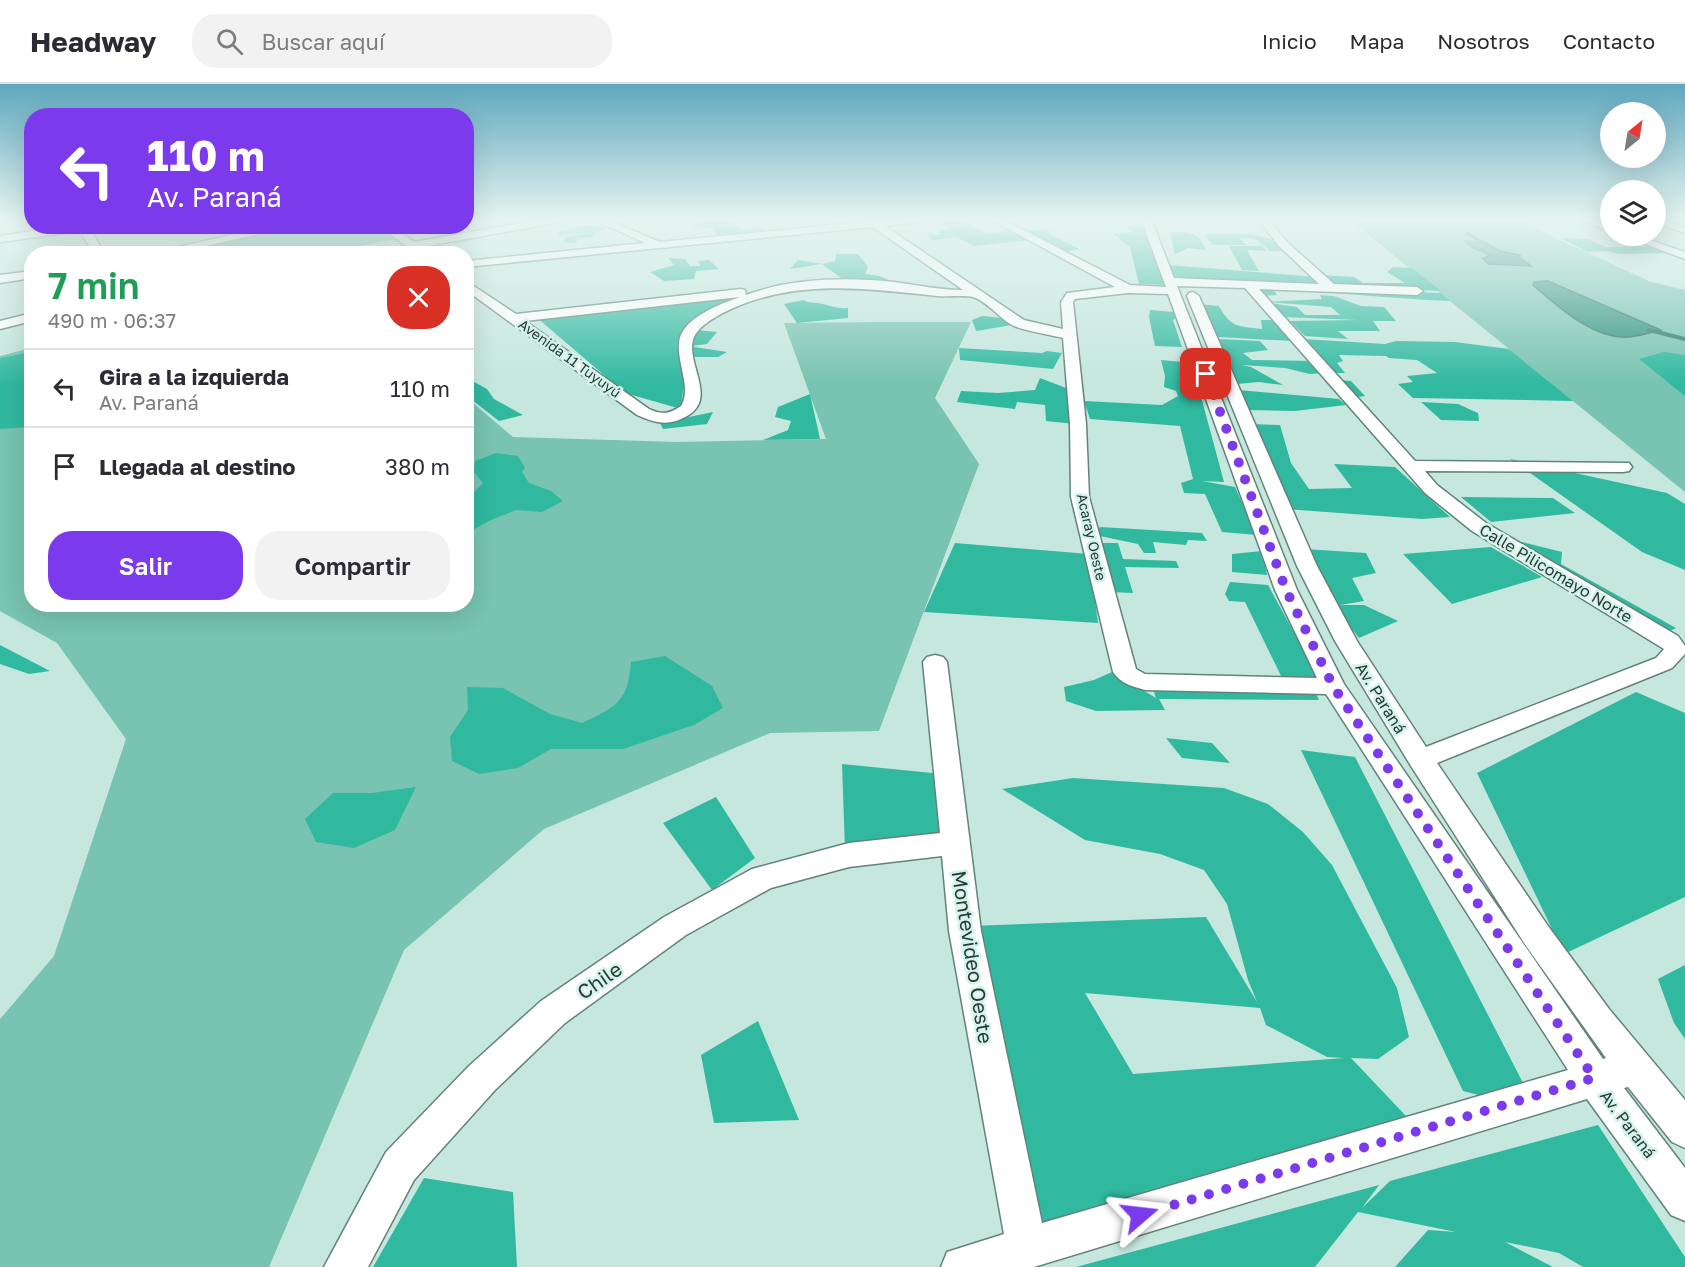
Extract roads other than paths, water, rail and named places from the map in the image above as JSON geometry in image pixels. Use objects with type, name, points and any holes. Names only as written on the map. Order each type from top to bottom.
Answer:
[{"type":"street","points":[[949,274],[1019,323],[1069,335]]},
{"type":"street","points":[[1100,274],[1128,289]]},
{"type":"street","name":"Av. Paraná","points":[[1173,274],[1288,520],[1307,566],[1346,641],[1420,759],[1537,936],[1597,1020],[1685,1129]]},
{"type":"street","name":"Av. Paraná","points":[[1175,274],[1286,590],[1333,686],[1594,1078],[1685,1201]]},
{"type":"street","points":[[1316,274],[1331,288]]},
{"type":"street","points":[[0,279],[24,275]]},
{"type":"street","points":[[515,318],[853,283],[963,294],[976,293]]},
{"type":"street","name":"Acaray Oeste","points":[[1333,686],[1145,682],[1134,679],[1125,672],[1080,497],[1078,424],[1066,302],[1069,297],[1178,285],[1417,291]]},
{"type":"street","name":"Calle Pilicomayo Norte","points":[[1249,285],[1431,489],[1479,527],[1670,642],[1676,650],[1664,663],[1420,759]]},
{"type":"street","name":"Avenida 11 Tuyuyú","points":[[474,290],[643,412],[653,418],[665,418],[678,415],[688,409],[694,396],[686,341],[694,329],[722,309],[783,289]]},
{"type":"street","points":[[0,325],[24,319]]},
{"type":"street","points":[[1410,466],[1623,467]]},
{"type":"street","points":[[1260,519],[1288,520]]},
{"type":"street","name":"Montevideo Oeste","points":[[934,662],[965,931],[1027,1249]]},
{"type":"street","name":"Chile","points":[[345,1267],[400,1166],[482,1078],[553,1012],[675,926],[763,878],[849,855],[954,843]]},
{"type":"street","points":[[962,1267],[1636,1067]]},
{"type":"waterway","points":[[1649,330],[1685,339]]}]
